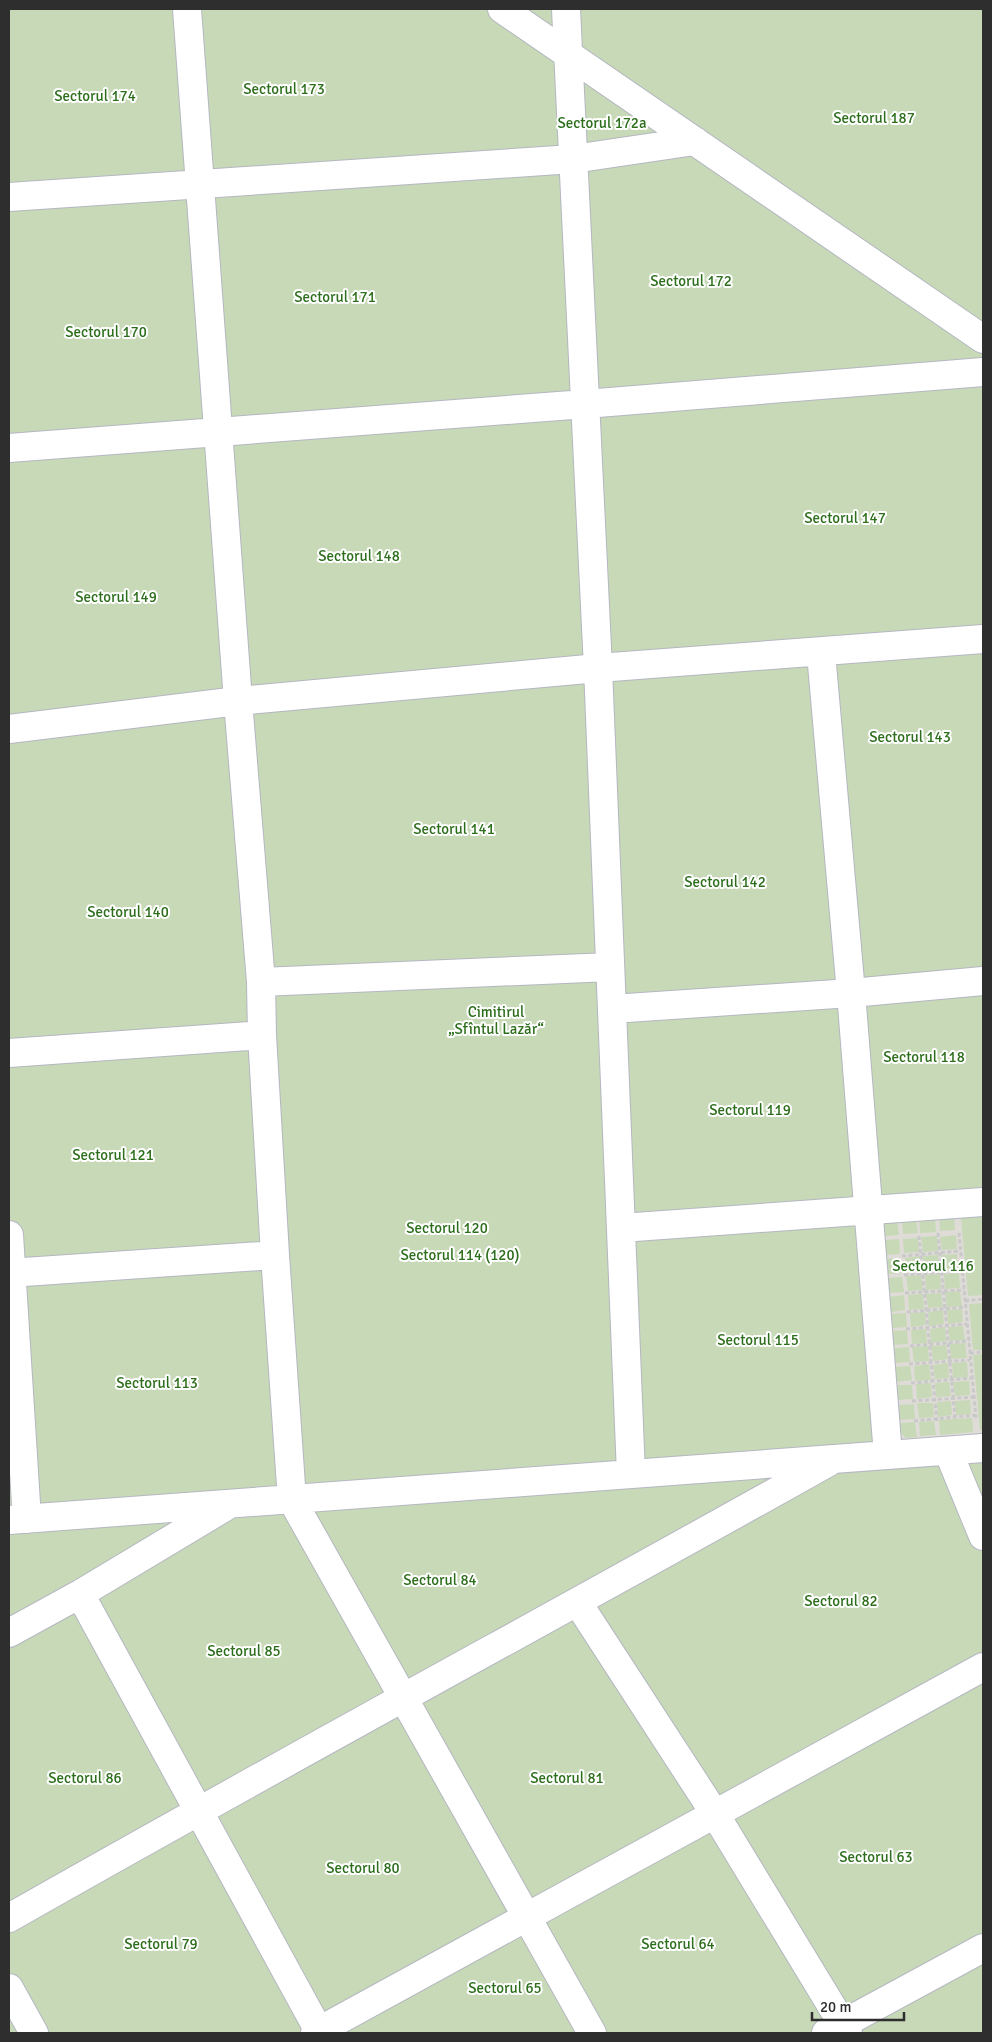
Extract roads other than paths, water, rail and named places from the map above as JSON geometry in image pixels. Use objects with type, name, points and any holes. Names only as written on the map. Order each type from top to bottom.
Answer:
[{"type":"lane","points":[[187,9],[238,700],[262,982],[262,1035],[274,1255],[292,1500],[592,2033]]},
{"type":"lane","points":[[502,9],[983,338]]},
{"type":"lane","points":[[566,9],[598,668],[631,1474]]},
{"type":"lane","points":[[9,197],[574,159],[695,141]]},
{"type":"lane","points":[[9,448],[983,372]]},
{"type":"lane","points":[[9,729],[238,700],[598,668],[983,640]]},
{"type":"lane","points":[[821,652],[851,993],[888,1455]]},
{"type":"lane","points":[[262,982],[610,968]]},
{"type":"lane","points":[[612,1010],[851,993],[983,981]]},
{"type":"lane","points":[[9,1053],[262,1035]]},
{"type":"lane","points":[[621,1228],[983,1202]]},
{"type":"lane","points":[[9,1236],[18,1519],[888,1455],[942,1439],[980,1436]]},
{"type":"lane","points":[[10,1273],[274,1255]]},
{"type":"lane","points":[[942,1439],[983,1536]]},
{"type":"lane","points":[[9,1918],[197,1810],[404,1699],[837,1458]]},
{"type":"lane","points":[[9,1633],[80,1594],[230,1504]]},
{"type":"lane","points":[[80,1594],[318,2033],[526,1916],[983,1667]]},
{"type":"lane","points":[[578,1603],[715,1814],[839,2030],[983,1948]]},
{"type":"lane","points":[[9,1988],[34,2033]]},
{"type":"park label","name":"Sectorul 173","points":[[284,89]]},
{"type":"park label","name":"Sectorul 174","points":[[95,96]]},
{"type":"park label","name":"Sectorul 187","points":[[874,118]]},
{"type":"park label","name":"Sectorul 172a","points":[[602,123]]},
{"type":"park label","name":"Sectorul 172","points":[[691,281]]},
{"type":"park label","name":"Sectorul 171","points":[[335,297]]},
{"type":"park label","name":"Sectorul 170","points":[[106,332]]},
{"type":"park label","name":"Sectorul 147","points":[[845,518]]},
{"type":"park label","name":"Sectorul 148","points":[[359,556]]},
{"type":"park label","name":"Sectorul 149","points":[[116,597]]},
{"type":"park label","name":"Sectorul 143","points":[[910,737]]},
{"type":"park label","name":"Sectorul 141","points":[[454,829]]},
{"type":"park label","name":"Sectorul 142","points":[[725,882]]},
{"type":"park label","name":"Sectorul 140","points":[[128,912]]},
{"type":"park label","name":"Cimitirul „Sfîntul Lazăr“","points":[[496,1020]]},
{"type":"park label","name":"Sectorul 118","points":[[924,1057]]},
{"type":"park label","name":"Sectorul 119","points":[[750,1110]]},
{"type":"park label","name":"Sectorul 121","points":[[113,1155]]},
{"type":"park label","name":"Sectorul 120","points":[[447,1228]]},
{"type":"park label","name":"Sectorul 114 (120)","points":[[460,1255]]},
{"type":"park label","name":"Sectorul 116","points":[[933,1266]]},
{"type":"park label","name":"Sectorul 115","points":[[758,1340]]},
{"type":"park label","name":"Sectorul 113","points":[[157,1383]]},
{"type":"park label","name":"Sectorul 84","points":[[440,1580]]},
{"type":"park label","name":"Sectorul 82","points":[[841,1601]]},
{"type":"park label","name":"Sectorul 85","points":[[244,1651]]},
{"type":"park label","name":"Sectorul 86","points":[[85,1778]]},
{"type":"park label","name":"Sectorul 81","points":[[567,1778]]},
{"type":"park label","name":"Sectorul 63","points":[[876,1857]]},
{"type":"park label","name":"Sectorul 80","points":[[363,1868]]},
{"type":"park label","name":"Sectorul 79","points":[[161,1944]]},
{"type":"park label","name":"Sectorul 64","points":[[678,1944]]},
{"type":"park label","name":"Sectorul 65","points":[[505,1988]]}]
